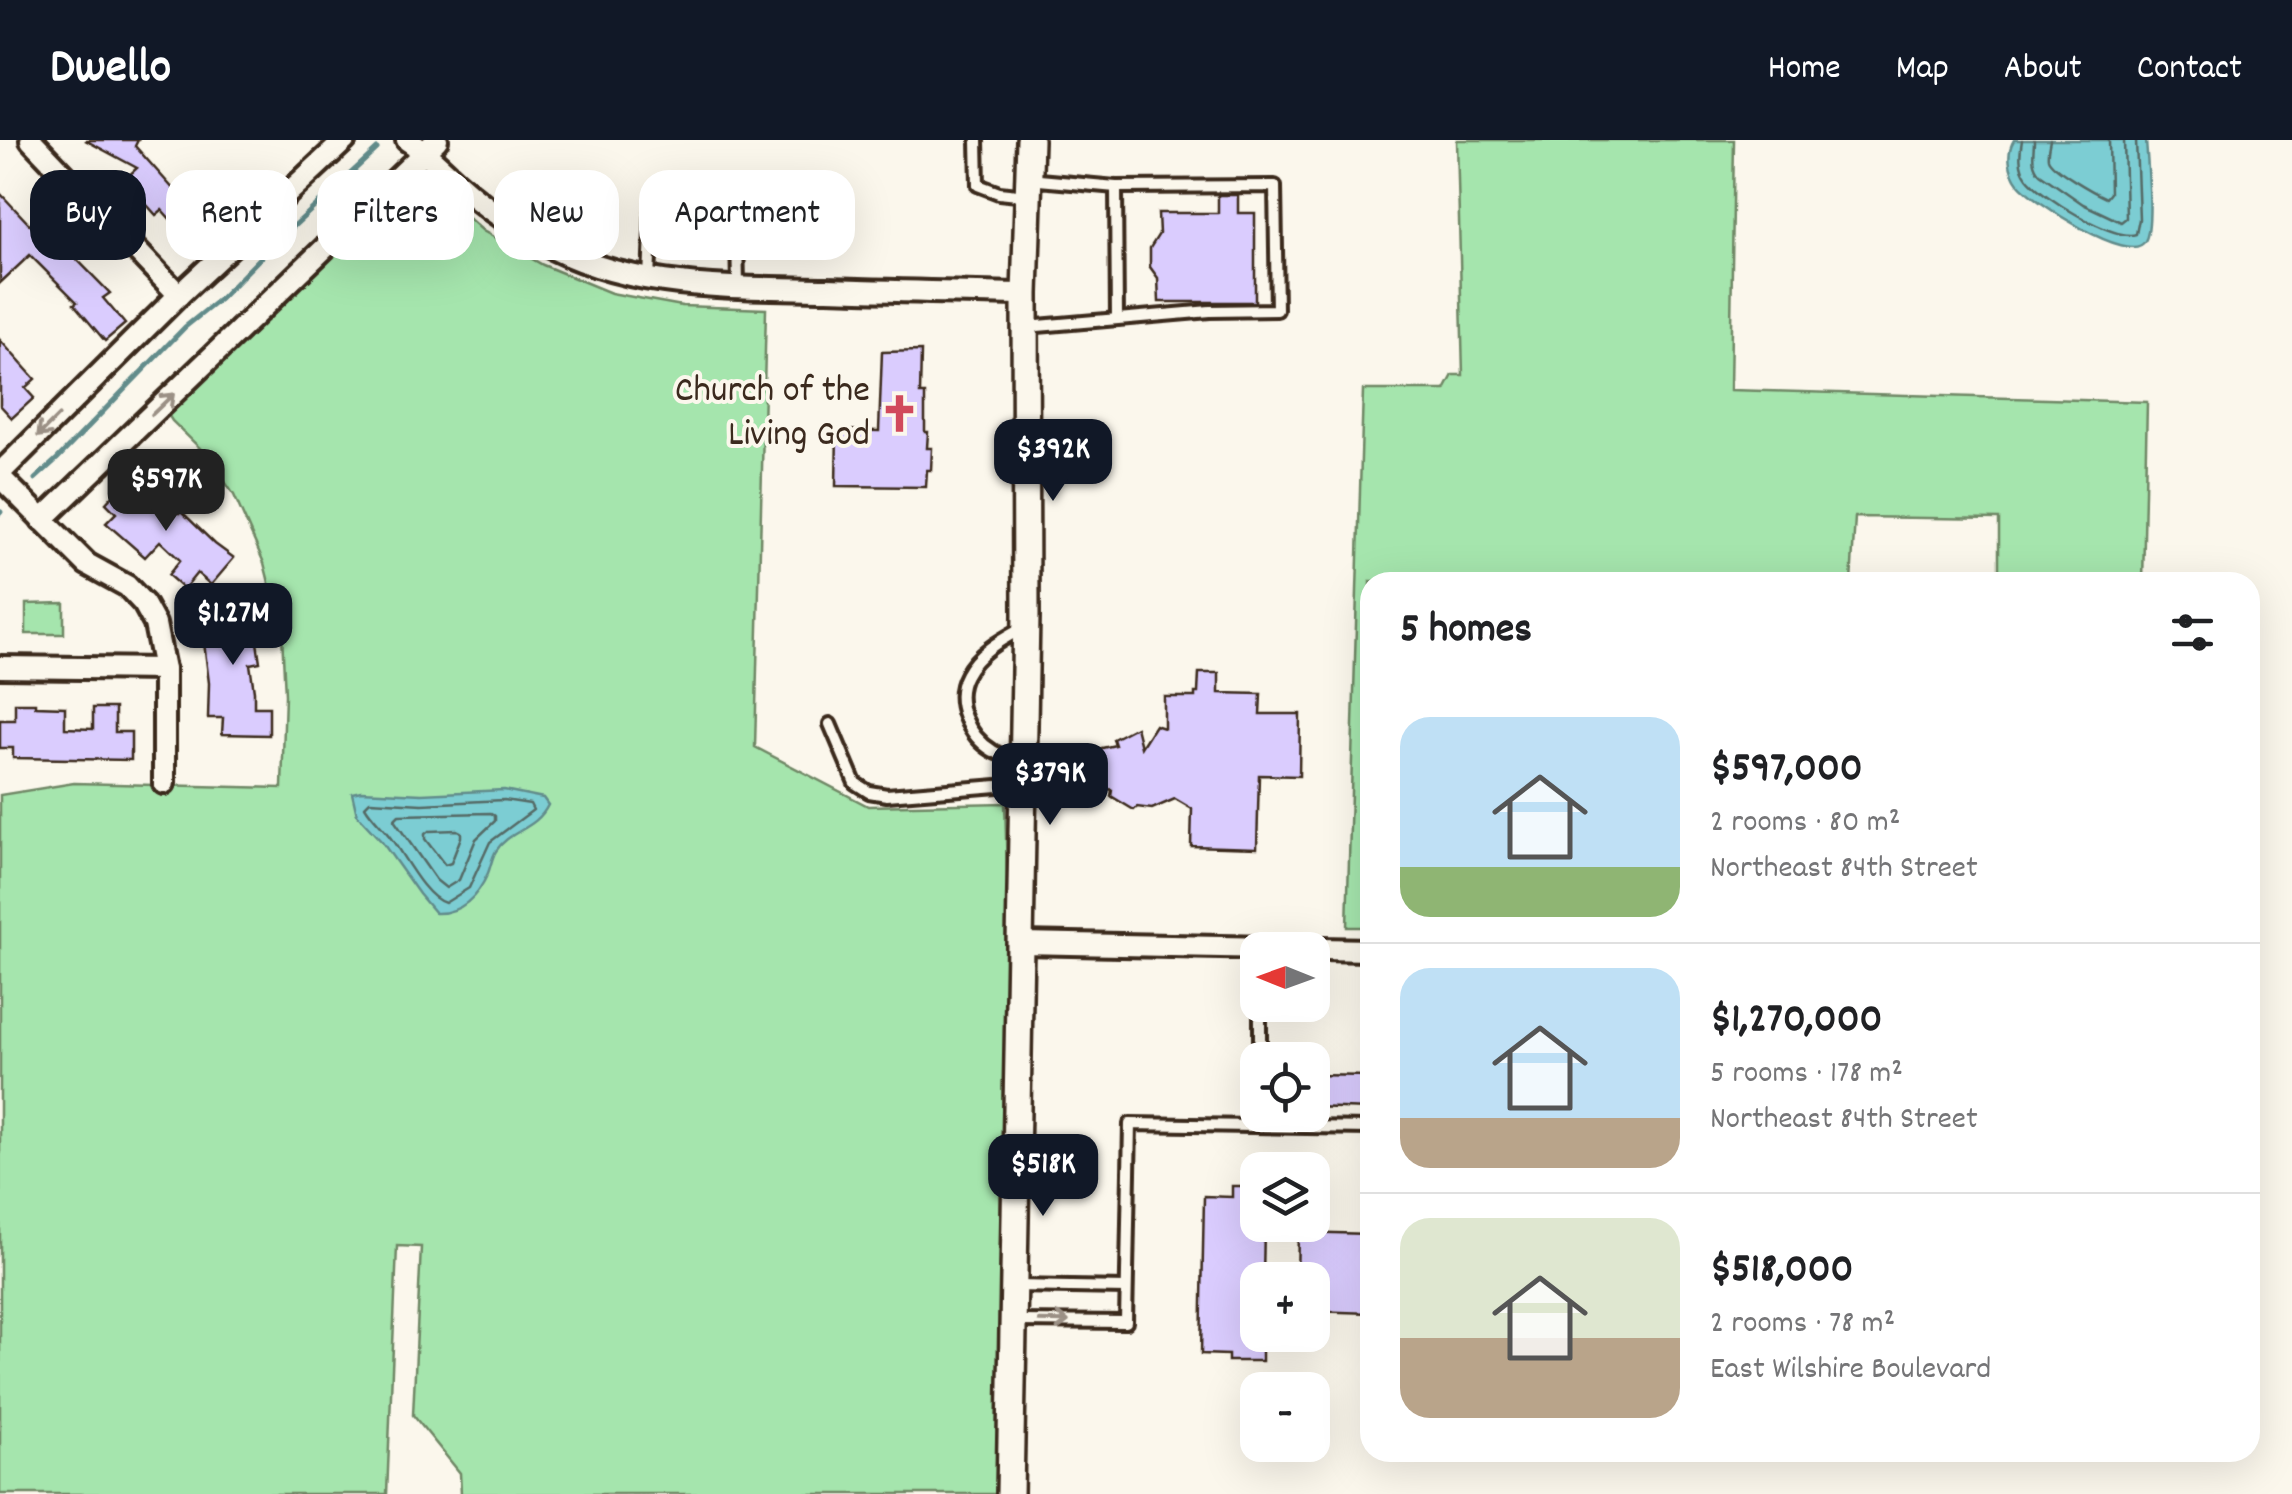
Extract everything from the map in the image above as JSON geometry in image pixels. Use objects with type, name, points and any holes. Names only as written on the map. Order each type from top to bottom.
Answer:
[{"type":"street","points":[[30,140],[179,296]]},
{"type":"street","points":[[164,783],[164,669],[155,624],[144,604],[127,586],[86,564],[0,475],[179,296],[345,140]]},
{"type":"street","points":[[407,140],[428,144],[460,186],[499,215],[541,242],[598,267],[649,279],[738,287],[1024,294]]},
{"type":"street","points":[[1010,1494],[1026,627],[1024,294],[1030,140]]},
{"type":"street","points":[[42,520],[428,144]]},
{"type":"street","points":[[0,667],[164,669]]},
{"type":"street","points":[[1021,942],[1240,948]]},
{"type":"street","points":[[1330,950],[1360,950]]},
{"type":"lane","points":[[977,140],[978,185],[999,193],[1028,187],[1276,186],[1277,310],[1210,311],[1025,327]]},
{"type":"lane","points":[[1116,187],[1118,319]]},
{"type":"lane","points":[[649,279],[652,208],[656,198],[663,192],[706,192],[732,199],[738,287]]},
{"type":"lane","points":[[1023,774],[971,730],[963,712],[962,693],[965,676],[976,661],[997,642],[1026,627]]},
{"type":"lane","points":[[830,724],[855,783],[870,792],[888,795],[965,787],[1023,774]]},
{"type":"lane","points":[[1014,1321],[1126,1322],[1130,1124],[1360,1128]]},
{"type":"lane","points":[[1014,1286],[1126,1288]]},
{"type":"green space","points":[[1457,140],[1734,140],[1730,390],[2147,402],[2143,572],[1999,572],[1999,519],[1855,517],[1852,572],[1360,572],[1360,927],[1347,927],[1363,390],[1445,390],[1453,375],[1463,375]]},
{"type":"green space","points":[[474,223],[494,237],[494,260],[534,260],[611,293],[682,306],[766,309],[755,747],[868,806],[1005,803],[1009,944],[998,1494],[461,1494],[460,1473],[413,1415],[421,1247],[397,1246],[387,1494],[0,1494],[0,795],[74,783],[282,788],[282,634],[264,563],[234,495],[207,455],[167,413],[325,260],[474,260]]},
{"type":"green space","points":[[64,603],[64,634],[26,634],[26,604]]},
{"type":"water","points":[[2014,140],[2146,140],[2150,208],[2145,241],[2136,247],[2102,239],[2041,203],[2012,173],[2009,156]]},
{"type":"water","points":[[504,790],[543,798],[548,805],[537,820],[501,844],[474,896],[461,907],[444,913],[435,913],[357,815],[352,793],[422,794]]},
{"type":"building","points":[[85,140],[138,140],[135,146],[166,181],[166,214],[162,210],[156,215],[146,204],[146,170]]},
{"type":"building","points":[[0,193],[30,225],[30,255],[0,283]]},
{"type":"building","points":[[1218,195],[1238,195],[1238,213],[1255,213],[1255,302],[1159,302],[1158,278],[1150,267],[1150,248],[1159,234],[1158,213],[1218,213]]},
{"type":"building","points":[[35,260],[78,260],[110,293],[103,298],[125,324],[105,341],[74,304],[77,302]]},
{"type":"building","points":[[0,340],[35,379],[25,388],[34,398],[12,418],[0,405]]},
{"type":"building","name":"Church of the Living God","points":[[921,351],[920,394],[925,394],[927,448],[932,448],[926,487],[836,486],[837,430],[879,431],[882,352]]},
{"type":"building","points":[[126,481],[137,491],[146,482],[234,558],[211,585],[197,573],[184,589],[168,575],[180,560],[160,541],[145,557],[106,523],[116,513],[106,503]]},
{"type":"building","points":[[244,591],[252,643],[257,642],[260,662],[250,664],[254,707],[269,707],[269,735],[222,734],[223,718],[208,718],[209,683],[201,618],[219,615],[216,595]]},
{"type":"building","points":[[1199,673],[1219,673],[1219,693],[1261,694],[1260,714],[1300,714],[1299,776],[1259,775],[1257,848],[1191,846],[1192,809],[1175,799],[1152,809],[1134,810],[1111,796],[1112,790],[1088,783],[1089,751],[1115,745],[1113,739],[1136,727],[1141,747],[1155,725],[1164,728],[1164,697],[1195,697]]},
{"type":"building","points":[[15,703],[65,707],[65,728],[93,729],[93,708],[115,708],[115,732],[131,732],[131,760],[13,758],[13,748],[0,748],[0,720],[15,720]]},
{"type":"building","points":[[1330,1075],[1360,1076],[1360,1109],[1330,1108]]},
{"type":"building","points":[[1232,1186],[1240,1186],[1240,1242],[1264,1242],[1263,1262],[1240,1262],[1240,1352],[1262,1352],[1262,1361],[1228,1361],[1228,1355],[1201,1354],[1204,1196],[1232,1197]]},
{"type":"building","points":[[1330,1233],[1360,1234],[1360,1313],[1330,1312],[1330,1262],[1297,1262],[1298,1242],[1330,1242]]},
{"type":"waterway","points":[[35,479],[185,327],[220,299],[377,149]]},
{"type":"place","name":"Church of the Living God","points":[[900,414]]}]
